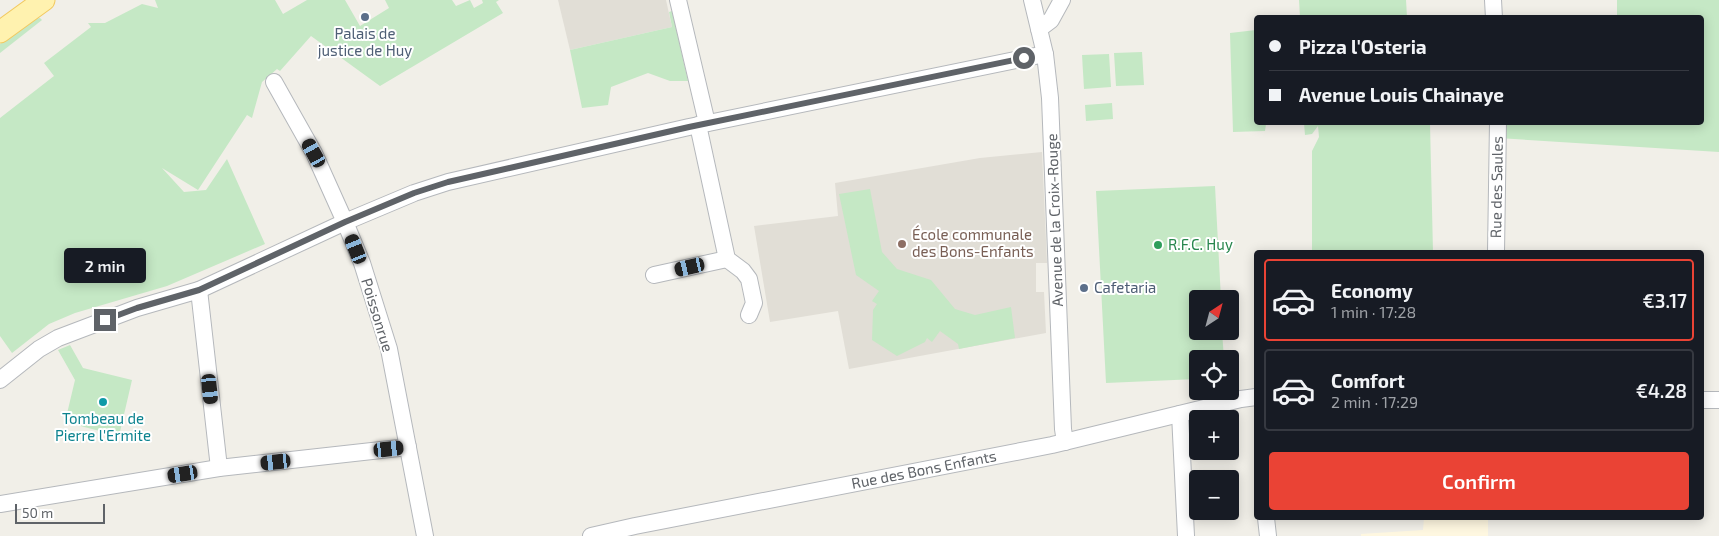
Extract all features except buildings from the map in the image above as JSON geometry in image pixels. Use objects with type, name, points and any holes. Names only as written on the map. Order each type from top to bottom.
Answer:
[{"type":"main road","points":[[2,21],[26,0]]},
{"type":"main road","points":[[2,21],[44,0]]},
{"type":"street","points":[[678,0],[703,124],[721,236],[727,259],[744,271],[749,279],[754,303],[749,315]]},
{"type":"street","name":"Avenue de la Croix-Rouge","points":[[1032,0],[1045,54],[1052,141],[1062,429],[1065,442]]},
{"type":"street","points":[[1039,29],[1051,20],[1062,0]]},
{"type":"street","points":[[1493,0],[1494,15]]},
{"type":"street","points":[[0,380],[39,349],[58,338],[137,308],[199,290],[345,222],[414,193],[448,182],[703,124],[1045,54]]},
{"type":"street","name":"Poissonrue","points":[[274,82],[314,153],[362,263],[389,348],[424,536]]},
{"type":"street","name":"Rue des Saules","points":[[1496,250],[1498,125]]},
{"type":"street","points":[[654,275],[727,259]]},
{"type":"street","points":[[199,290],[219,468]]},
{"type":"street","name":"Rue des Bons Enfants","points":[[591,536],[636,531],[1065,442],[1254,397]]},
{"type":"street","points":[[1704,400],[1719,400]]},
{"type":"street","points":[[1180,414],[1186,536]]},
{"type":"street","points":[[0,504],[219,468],[408,447]]},
{"type":"street","points":[[1266,520],[1268,536]]},
{"type":"shaded area","points":[[558,0],[666,0],[672,27],[570,50]]},
{"type":"shaded area","name":"École communale des Bons-Enfants","points":[[1042,152],[1047,263],[1036,263],[1036,292],[1044,292],[1046,333],[849,369],[838,311],[770,322],[754,226],[838,216],[835,183],[980,158]]},
{"type":"shaded area","points":[[1424,520],[1488,520],[1488,536],[1361,536],[1361,534],[1423,530]]},
{"type":"green space","points":[[155,0],[275,0],[283,14],[307,0],[345,0],[360,26],[389,8],[385,0],[452,0],[456,6],[470,0],[474,8],[483,3],[482,0],[499,0],[496,2],[503,13],[380,86],[311,36],[280,71],[277,69],[262,82],[252,118],[247,115],[198,190],[162,168],[184,192],[206,190],[227,159],[265,244],[167,286],[75,313],[49,324],[12,353],[0,336],[0,118],[54,76],[44,63],[91,27],[88,23],[105,23],[142,4],[158,8]]},
{"type":"green space","points":[[1299,0],[1406,0],[1407,15],[1300,15]]},
{"type":"green space","points":[[1617,0],[1719,0],[1719,152],[1498,138],[1498,125],[1704,125],[1704,15],[1617,15]]},
{"type":"green space","points":[[672,11],[688,81],[670,81],[648,73],[611,87],[608,105],[582,108],[570,50],[672,27],[669,12]]},
{"type":"green space","points":[[40,18],[42,20],[0,53],[0,44],[34,19]]},
{"type":"green space","points":[[1254,30],[1254,125],[1266,125],[1265,131],[1233,132],[1230,33]]},
{"type":"green space","points":[[1142,52],[1144,85],[1116,86],[1114,53]]},
{"type":"green space","points":[[1109,54],[1111,87],[1084,89],[1082,55]]},
{"type":"green space","points":[[1112,103],[1113,119],[1086,121],[1085,105]]},
{"type":"green space","points":[[1304,125],[1430,125],[1433,250],[1312,250],[1312,151],[1319,137],[1318,126],[1312,134],[1305,135]]},
{"type":"green space","name":"R.F.C. Huy","points":[[1215,186],[1221,290],[1189,290],[1189,340],[1223,340],[1223,350],[1189,350],[1189,379],[1106,383],[1096,191]]},
{"type":"green space","points":[[870,189],[882,252],[897,269],[931,280],[955,309],[975,315],[1011,307],[1015,338],[959,349],[958,344],[940,331],[932,342],[927,338],[925,342],[897,356],[872,340],[873,310],[877,304],[872,301],[879,291],[856,275],[839,194]]},
{"type":"green space","points":[[70,345],[83,368],[132,380],[119,436],[65,422],[75,380],[58,350]]},
{"type":"place","name":"Palais de justice de Huy","points":[[365,17]]},
{"type":"place","name":"École communale des Bons-Enfants","points":[[902,244]]},
{"type":"place","name":"R.F.C. Huy","points":[[1158,245]]},
{"type":"place","name":"Cafetaria","points":[[1084,288]]},
{"type":"place","name":"Tombeau de Pierre l'Ermite","points":[[103,402]]},
{"type":"route","points":[[105,320],[137,308],[199,290],[345,222],[414,193],[448,182],[689,127],[1024,58]]}]
